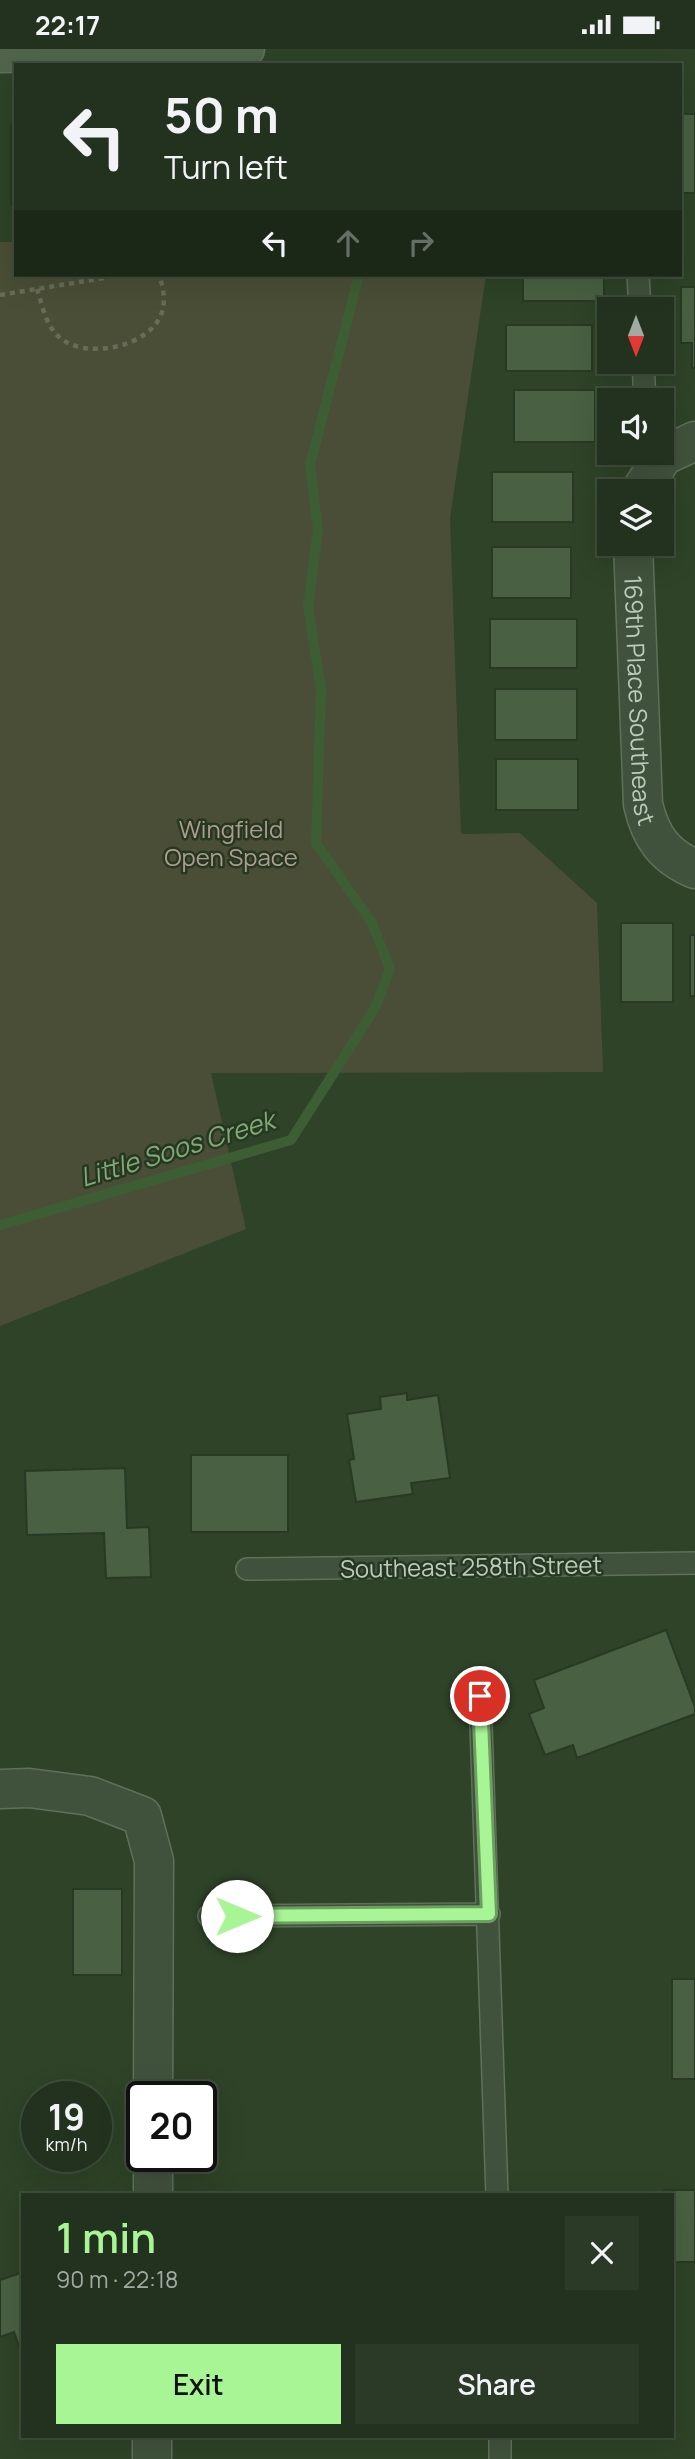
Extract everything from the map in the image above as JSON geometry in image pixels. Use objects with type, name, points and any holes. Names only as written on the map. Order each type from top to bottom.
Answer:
[{"type":"street","points":[[0,53],[153,58],[203,49],[245,49]]},
{"type":"street","points":[[650,479],[661,465]]},
{"type":"street","name":"169th Place Southeast","points":[[633,556],[643,804],[647,823],[679,860]]},
{"type":"street","points":[[0,1789],[29,1788],[90,1796],[142,1816],[154,1861],[153,2081]]},
{"type":"street","points":[[153,2172],[153,2193]]},
{"type":"street","points":[[152,2438],[152,2459]]},
{"type":"lane","points":[[638,277],[639,297]]},
{"type":"lane","name":"Southeast 258th Street","points":[[247,1569],[695,1563]]},
{"type":"lane","points":[[480,1696],[497,2193]]},
{"type":"lane","points":[[209,1916],[489,1914]]},
{"type":"lane","points":[[500,2438],[500,2459]]},
{"type":"path","points":[[0,295],[110,277]]},
{"type":"path","points":[[37,289],[49,324],[58,336],[87,348],[107,349],[135,341],[149,333],[162,313],[163,288],[160,277]]},
{"type":"green space","name":"Wingfield Open Space","points":[[0,242],[14,242],[14,277],[486,277],[450,518],[461,834],[520,833],[597,903],[603,1072],[211,1073],[246,1229],[0,1326]]},
{"type":"building","points":[[682,114],[695,114],[695,193],[682,193]]},
{"type":"building","points":[[11,124],[14,124],[14,205],[11,205]]},
{"type":"building","points":[[523,277],[604,277],[604,297],[597,297],[597,301],[523,301]]},
{"type":"building","points":[[681,287],[695,287],[695,368],[692,368],[692,343],[681,343]]},
{"type":"building","points":[[506,325],[592,325],[592,371],[506,371]]},
{"type":"building","points":[[514,390],[595,390],[595,442],[514,442]]},
{"type":"building","points":[[492,472],[573,472],[573,522],[492,522]]},
{"type":"building","points":[[492,547],[571,547],[571,598],[492,598]]},
{"type":"building","points":[[490,619],[577,619],[577,668],[490,668]]},
{"type":"building","points":[[495,689],[577,689],[577,740],[495,740]]},
{"type":"building","points":[[496,759],[578,759],[578,810],[496,810]]},
{"type":"building","points":[[621,923],[673,923],[673,1002],[621,1002]]},
{"type":"building","points":[[690,935],[695,935],[695,996],[690,996]]},
{"type":"building","points":[[407,1393],[407,1400],[438,1395],[450,1478],[411,1483],[413,1494],[356,1502],[349,1460],[354,1459],[347,1414],[381,1409],[380,1397]]},
{"type":"building","points":[[191,1455],[288,1455],[288,1532],[191,1532]]},
{"type":"building","points":[[125,1468],[127,1528],[149,1527],[151,1577],[106,1578],[104,1533],[27,1535],[25,1471]]},
{"type":"building","points":[[666,1630],[695,1707],[695,1714],[577,1758],[573,1745],[545,1755],[529,1714],[544,1708],[534,1680]]},
{"type":"building","points":[[73,1889],[122,1889],[122,1975],[73,1975]]},
{"type":"building","points":[[672,1979],[695,1979],[695,2079],[672,2079]]},
{"type":"building","points":[[664,2190],[695,2190],[695,2262],[674,2262],[674,2193],[664,2193]]},
{"type":"building","points":[[21,2273],[21,2351],[14,2332],[0,2337],[0,2280]]},
{"type":"waterway","name":"Little Soos Creek","points":[[0,1225],[291,1140],[375,1008],[390,969],[372,923],[316,843],[321,689],[308,606],[318,530],[310,465],[358,277]]},
{"type":"route","points":[[237,1916],[489,1914],[480,1696]]}]
